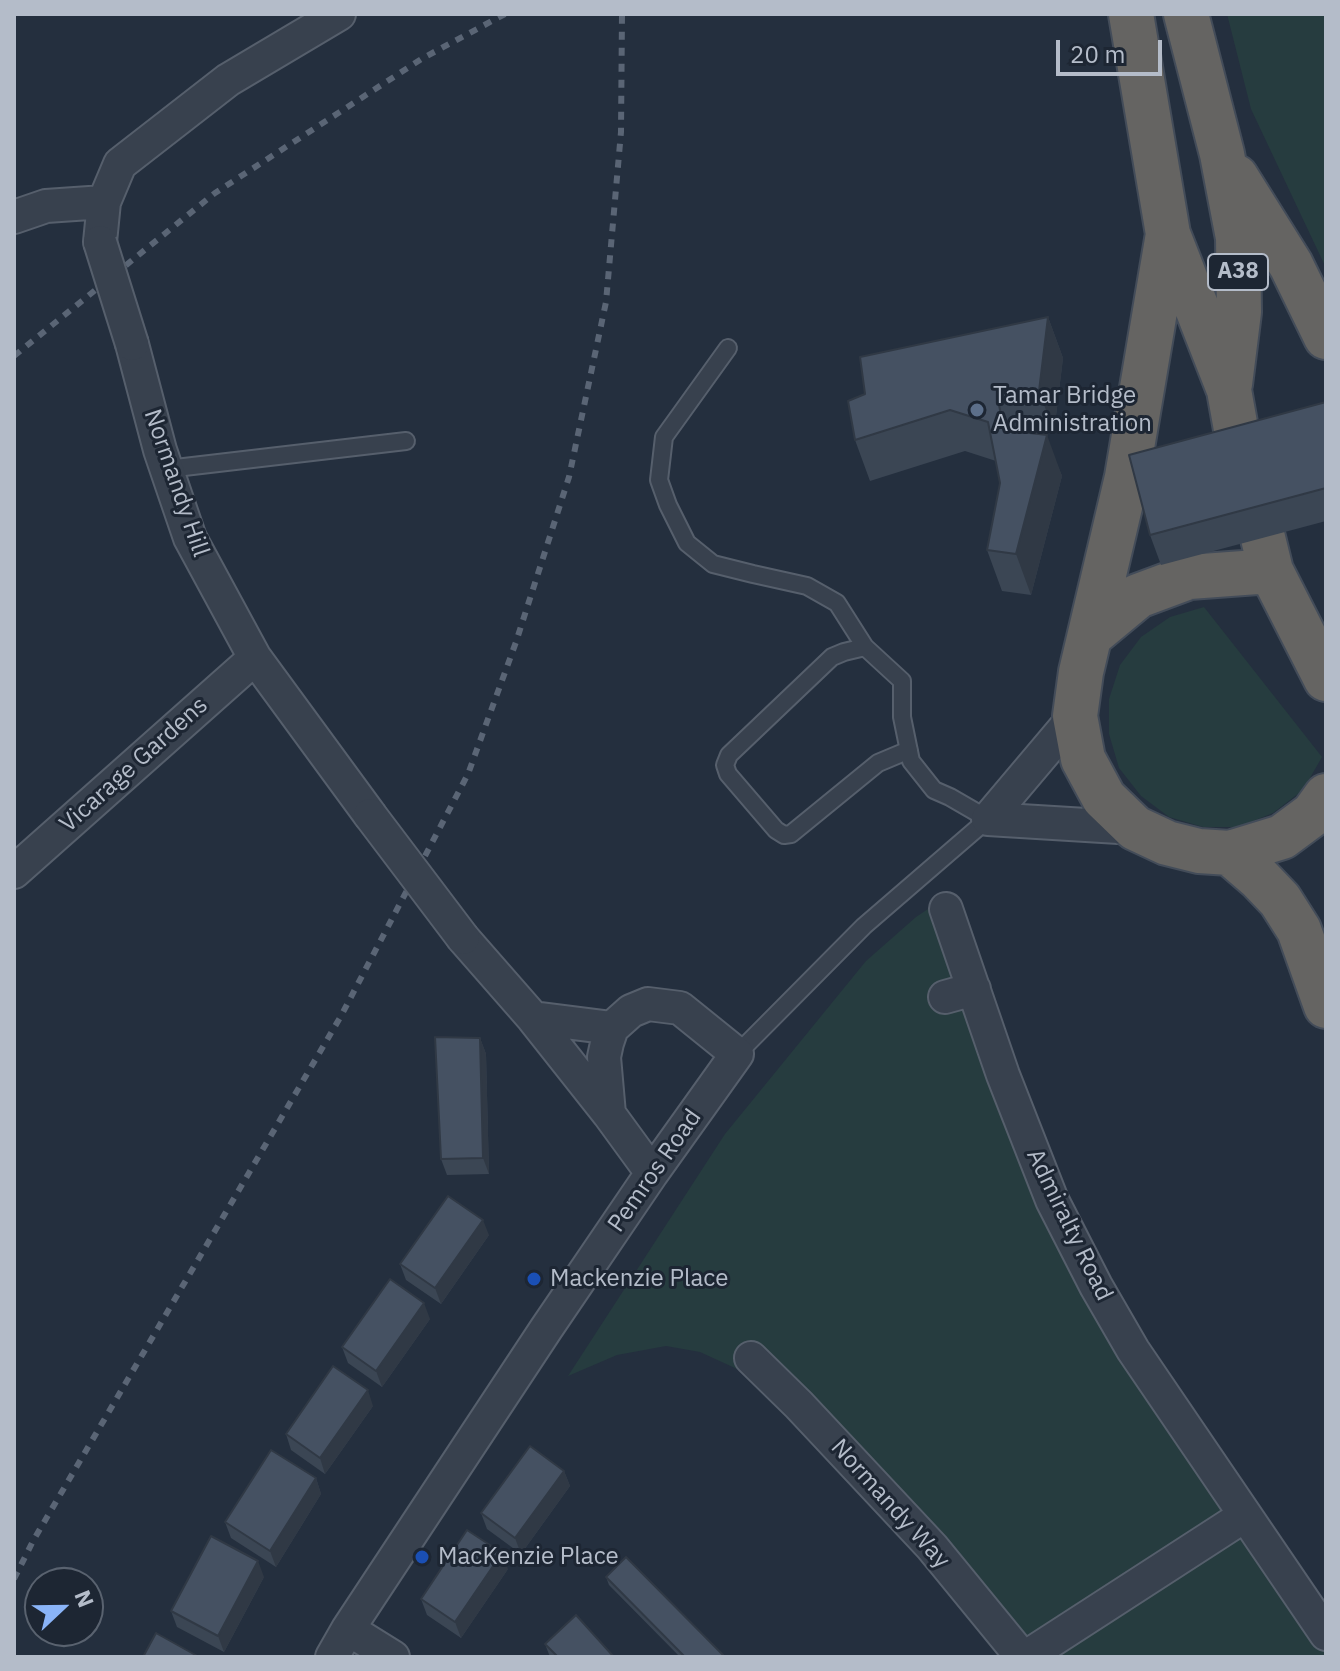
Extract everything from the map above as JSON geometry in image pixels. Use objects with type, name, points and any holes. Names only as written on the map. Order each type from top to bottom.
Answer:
[{"type":"highway","name":"A38","points":[[1186,14],[1222,154],[1238,238],[1239,312],[1229,390]]},
{"type":"highway","name":"A38","points":[[1132,21],[1168,234],[1229,390],[1241,457]]},
{"type":"highway","name":"A38","points":[[1222,154],[1291,265],[1326,337]]},
{"type":"highway","name":"A38","points":[[1091,635],[1127,477],[1168,234]]},
{"type":"highway","points":[[1326,679],[1267,554],[1138,596],[1091,635],[1081,672],[1075,716],[1083,759],[1104,798],[1135,828],[1167,843],[1199,851],[1230,853],[1282,837],[1313,814],[1326,796]]},
{"type":"highway","points":[[1230,853],[1280,900],[1299,930],[1326,1006]]},
{"type":"street","name":"Normandy Hill","points":[[339,14],[228,80],[120,164],[104,202],[100,242],[190,538],[255,658],[463,938],[533,1018],[652,1173]]},
{"type":"street","points":[[14,217],[46,206],[104,202]]},
{"type":"street","name":"Vicarage Gardens","points":[[14,872],[255,658]]},
{"type":"street","name":"Pemros Road","points":[[988,819],[1075,716]]},
{"type":"street","points":[[988,819],[1135,828]]},
{"type":"street","name":"Admiralty Road","points":[[946,909],[960,993],[1003,1075],[1052,1200],[1096,1286],[1133,1350],[1326,1634]]},
{"type":"street","points":[[609,1114],[604,1057],[612,1028],[631,1011],[648,1004],[680,1008],[737,1054]]},
{"type":"street","points":[[533,1018],[612,1028]]},
{"type":"street","name":"Pemros Road","points":[[332,1657],[546,1329],[737,1054]]},
{"type":"street","name":"Normandy Way","points":[[751,1358],[932,1547],[1024,1657]]},
{"type":"street","points":[[1024,1657],[1244,1516]]},
{"type":"street","points":[[348,1629],[393,1657]]},
{"type":"lane","points":[[728,348],[664,437],[659,480],[687,543],[713,564],[807,586],[837,603],[865,647],[902,681],[902,717],[911,761],[934,790],[988,819]]},
{"type":"lane","points":[[167,469],[406,441]]},
{"type":"lane","points":[[865,647],[832,657],[729,755],[725,765],[728,774],[776,830],[784,835],[791,834],[878,763],[909,750]]},
{"type":"lane","name":"Pemros Road","points":[[737,1054],[864,926],[988,819]]},
{"type":"green space","points":[[1227,14],[1326,14],[1326,268],[1251,109]]},
{"type":"green space","points":[[1204,607],[1322,757],[1303,790],[1273,813],[1238,827],[1203,827],[1169,817],[1141,796],[1119,768],[1109,734],[1109,699],[1120,665],[1141,637],[1170,617]]},
{"type":"green space","points":[[946,897],[1052,1200],[1326,1635],[1326,1657],[1022,1657],[759,1379],[700,1352],[666,1346],[617,1355],[568,1376],[725,1134],[866,961],[916,917]]},
{"type":"building","points":[[1048,317],[1039,391],[999,405],[1004,430],[1047,435],[1016,554],[987,550],[1000,483],[988,422],[950,410],[855,440],[848,401],[865,394],[860,357]]},
{"type":"building","points":[[1326,402],[1326,488],[1150,535],[1129,455]]},
{"type":"building","points":[[435,1037],[480,1038],[483,1158],[441,1159]]},
{"type":"building","points":[[448,1196],[483,1220],[435,1288],[400,1264]]},
{"type":"building","points":[[390,1279],[424,1303],[376,1371],[342,1347]]},
{"type":"building","points":[[333,1366],[368,1390],[320,1458],[286,1434]]},
{"type":"building","points":[[530,1446],[564,1471],[515,1538],[481,1513]]},
{"type":"building","points":[[271,1450],[316,1478],[270,1551],[225,1522]]},
{"type":"building","points":[[467,1530],[502,1553],[455,1622],[421,1599]]},
{"type":"building","points":[[211,1536],[258,1561],[218,1636],[171,1611]]},
{"type":"building","points":[[626,1557],[725,1657],[685,1657],[606,1577]]},
{"type":"building","points":[[576,1615],[614,1657],[558,1657],[545,1644]]},
{"type":"building","points":[[156,1633],[199,1657],[143,1657]]},
{"type":"railway","points":[[14,356],[215,193],[423,58],[505,14]]},
{"type":"railway","points":[[14,1579],[33,1541],[341,1016],[468,774],[516,642],[569,477],[606,302],[621,132],[622,14]]},
{"type":"place","name":"Tamar Bridge Administration","points":[[977,410]]},
{"type":"place","name":"Mackenzie Place","points":[[534,1279]]},
{"type":"place","name":"MacKenzie Place","points":[[422,1557]]}]
